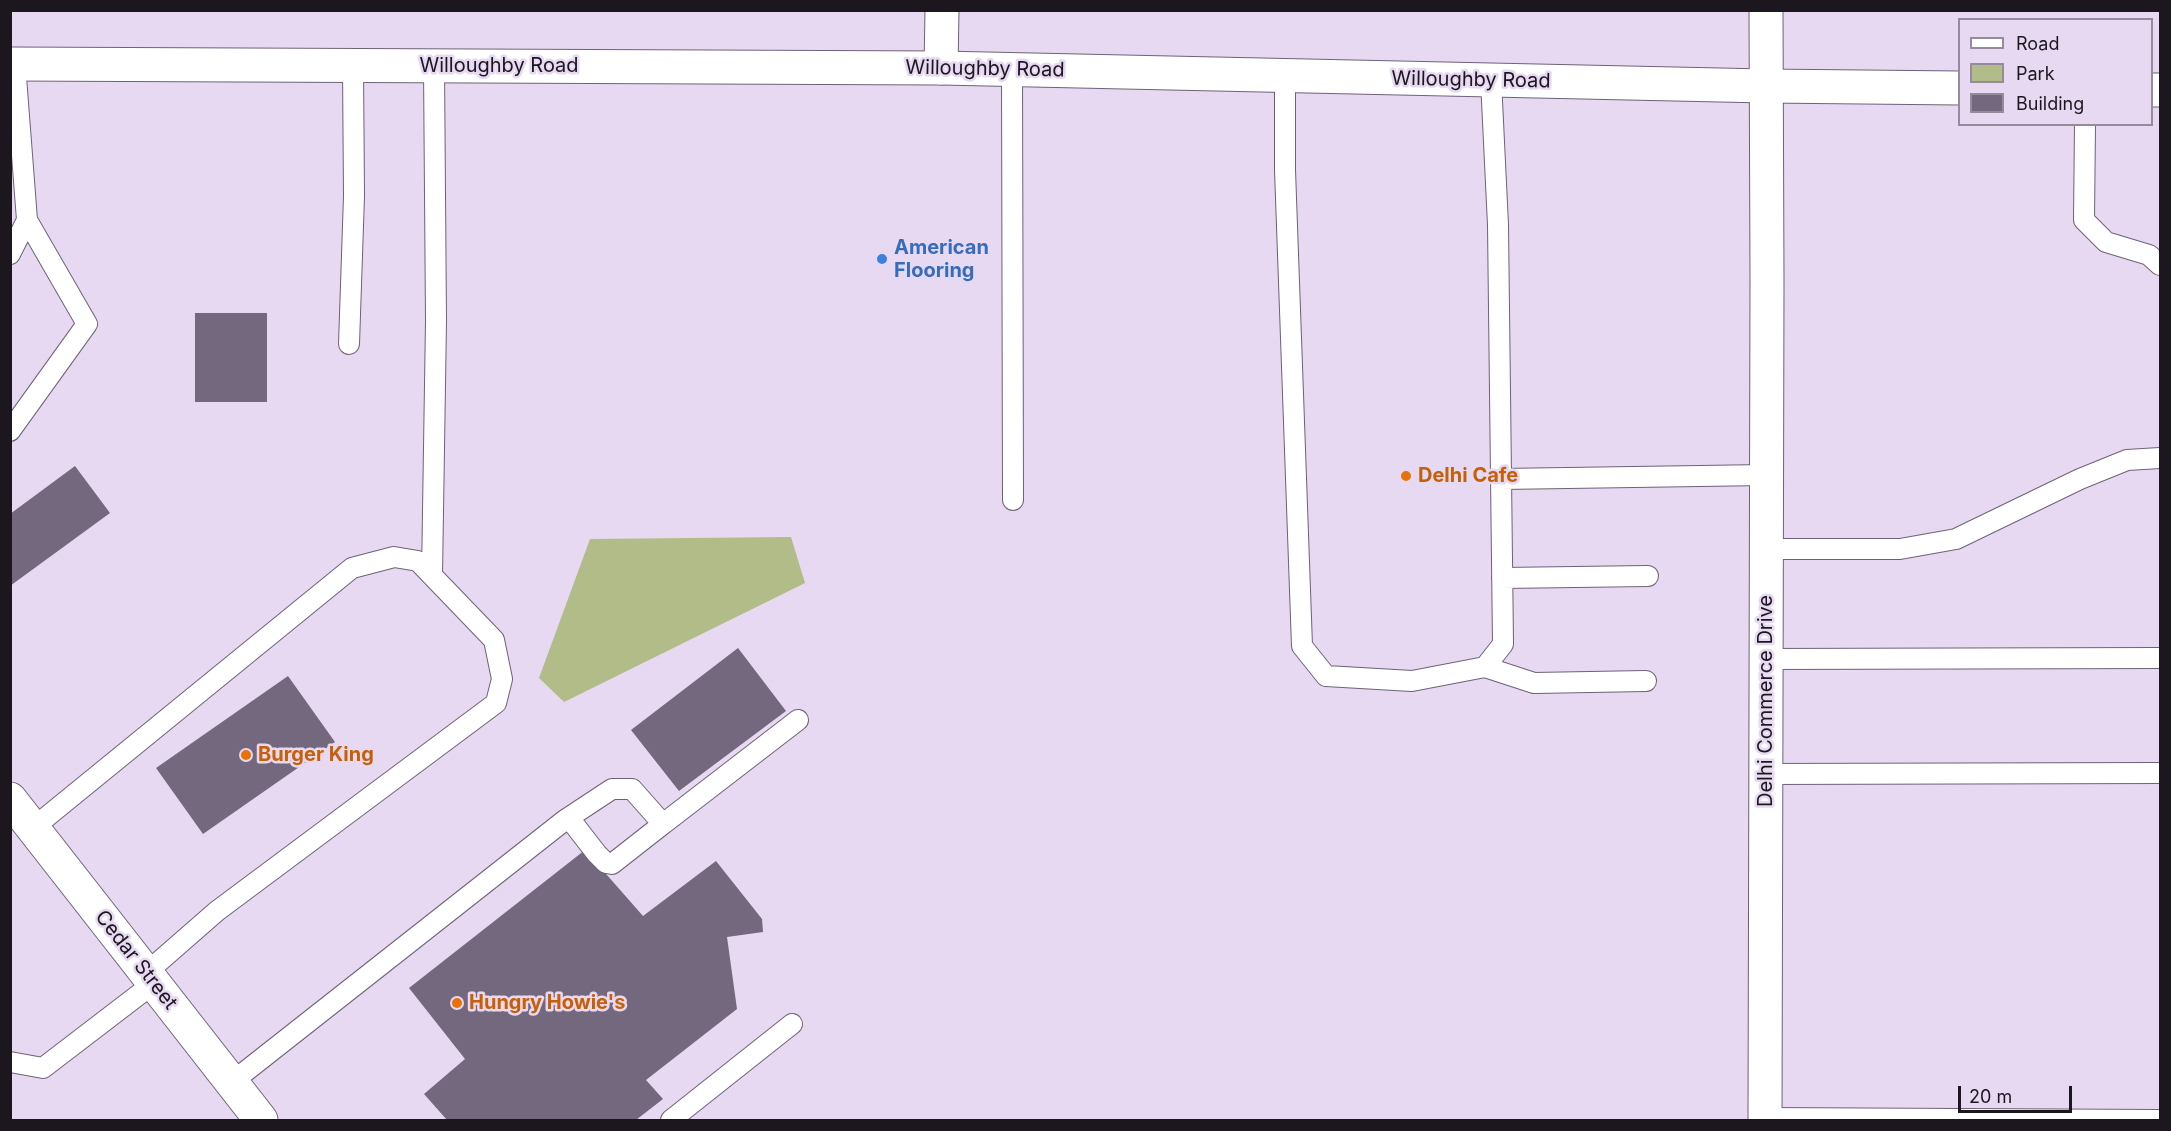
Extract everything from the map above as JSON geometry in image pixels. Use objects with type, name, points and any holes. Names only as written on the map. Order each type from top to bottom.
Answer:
[{"type":"street","points":[[941,68],[942,10]]},
{"type":"street","name":"Delhi Commerce Drive","points":[[1765,1119],[1766,10]]},
{"type":"street","name":"Willoughby Road","points":[[13,64],[941,68],[1958,88]]},
{"type":"street","name":"Cedar Street","points":[[10,799],[261,1120]]},
{"type":"lane","points":[[10,431],[87,324],[27,220],[13,64]]},
{"type":"lane","points":[[350,344],[354,196],[353,66]]},
{"type":"lane","points":[[432,575],[436,321],[434,66]]},
{"type":"lane","points":[[1012,69],[1013,500]]},
{"type":"lane","points":[[1285,76],[1285,170],[1302,646],[1326,676],[1412,681],[1485,667],[1534,683],[1646,681]]},
{"type":"lane","points":[[1485,667],[1503,644],[1498,225],[1491,80]]},
{"type":"lane","points":[[2085,126],[2084,220],[2106,242],[2149,255],[2160,265]]},
{"type":"lane","points":[[10,254],[27,220]]},
{"type":"lane","points":[[1766,549],[1900,549],[1956,539],[2118,463],[2127,460],[2160,458]]},
{"type":"lane","points":[[1501,479],[1766,476]]},
{"type":"lane","points":[[10,1062],[43,1068],[150,978],[217,911],[496,703],[502,679],[494,640],[418,561],[394,557],[352,568],[33,828]]},
{"type":"lane","points":[[1502,578],[1648,576]]},
{"type":"lane","points":[[1766,659],[2160,658]]},
{"type":"lane","points":[[569,818],[597,854],[606,863],[612,864],[798,720]]},
{"type":"lane","points":[[1766,774],[2160,773]]},
{"type":"lane","points":[[232,1082],[569,818],[612,789],[632,789],[663,824]]},
{"type":"lane","points":[[671,1120],[792,1024]]},
{"type":"lane","points":[[1765,1119],[2160,1120]]},
{"type":"green space","points":[[791,537],[805,583],[564,702],[539,678],[590,539]]},
{"type":"building","points":[[195,313],[267,313],[267,402],[195,402]]},
{"type":"building","points":[[75,466],[110,513],[10,586],[10,514]]},
{"type":"building","points":[[738,648],[786,711],[679,791],[631,730]]},
{"type":"building","name":"Burger King","points":[[288,676],[335,742],[203,834],[156,768]]},
{"type":"building","points":[[585,850],[643,916],[716,861],[762,919],[763,932],[727,937],[737,1009],[646,1080],[663,1099],[636,1120],[447,1120],[424,1094],[465,1059],[409,988]]},
{"type":"place","name":"American Flooring","points":[[882,259]]},
{"type":"place","name":"Delhi Cafe","points":[[1406,476]]},
{"type":"place","name":"Burger King","points":[[246,755]]},
{"type":"place","name":"Hungry Howie's","points":[[457,1003]]}]
